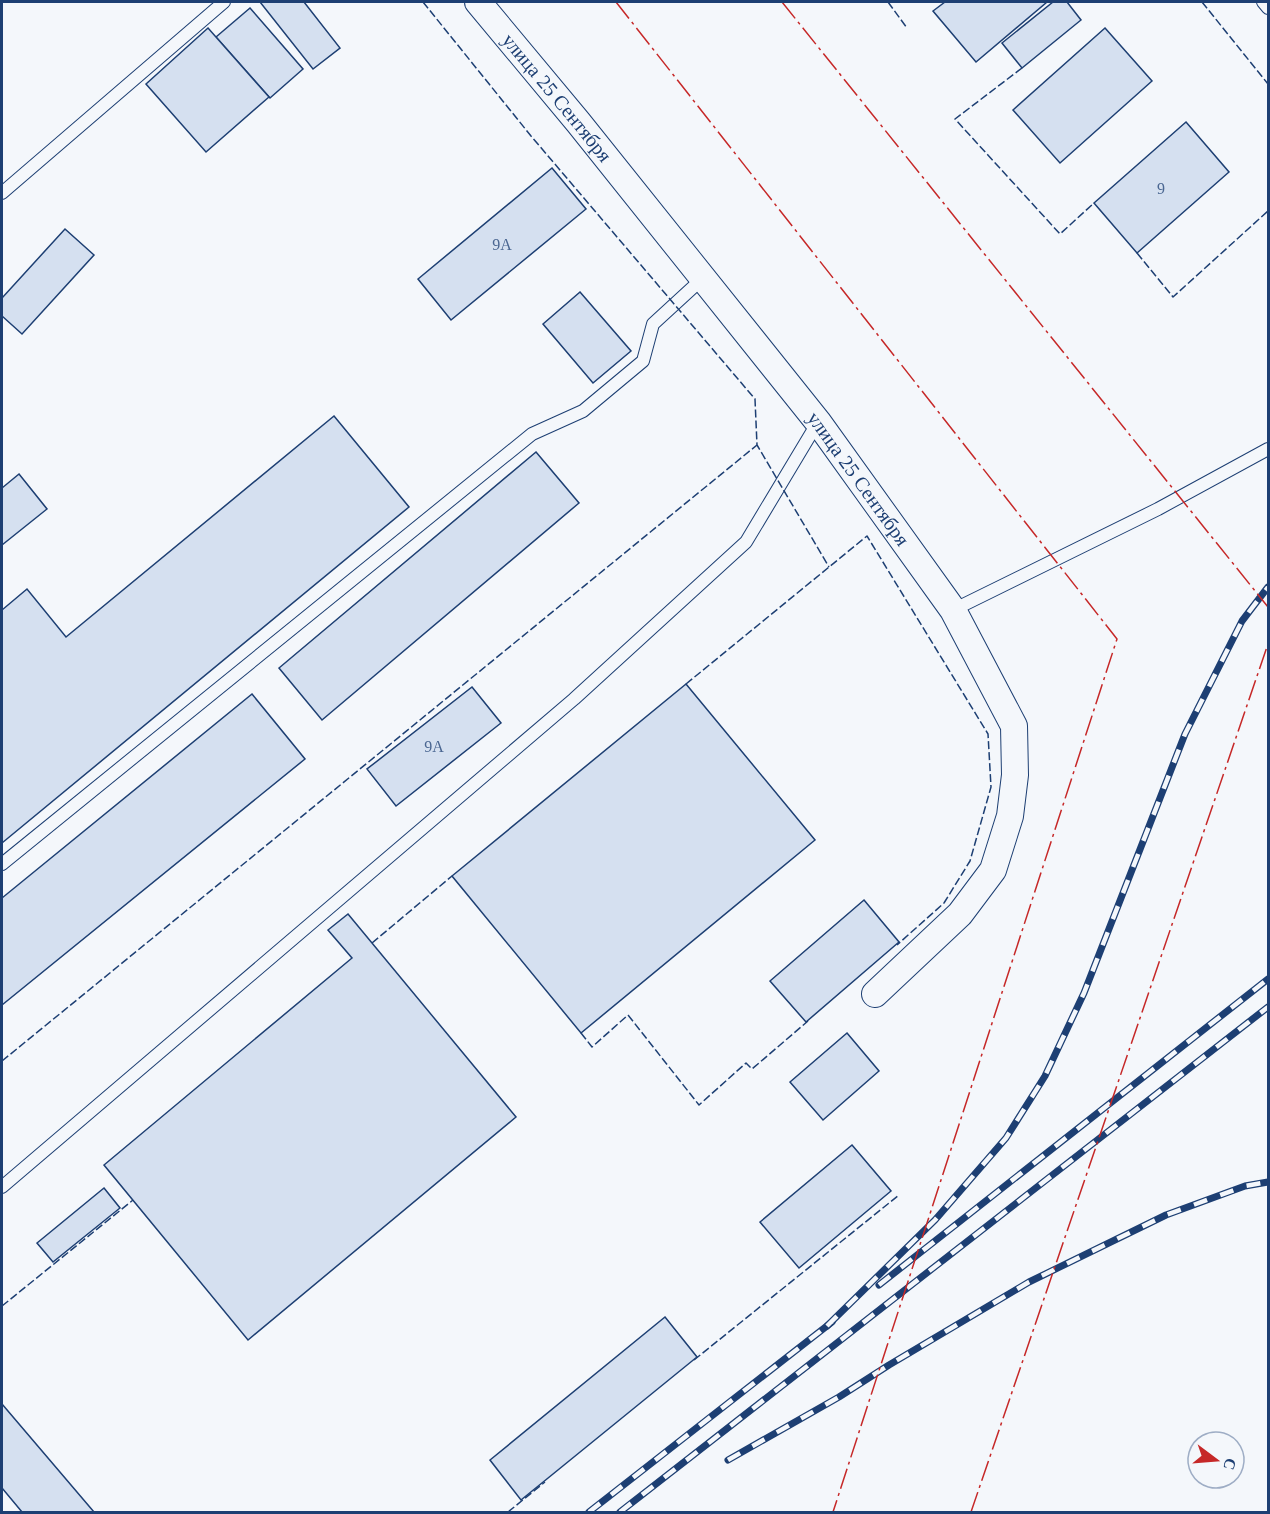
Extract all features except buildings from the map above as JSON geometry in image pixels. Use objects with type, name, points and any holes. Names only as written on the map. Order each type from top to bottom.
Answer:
[{"type":"street","name":"улица 25 Сентября","points":[[478,2],[578,122],[818,422],[953,610],[1014,726],[1015,775],[1010,816],[993,870],[960,914],[875,994]]},
{"type":"lane","points":[[2,193],[224,2]]},
{"type":"lane","points":[[1263,2],[1268,8]]},
{"type":"lane","points":[[2,864],[532,434],[583,411],[643,361],[653,324],[702,279]]},
{"type":"lane","points":[[2,1187],[574,699],[746,542],[818,422]]},
{"type":"lane","points":[[953,610],[1158,509],[1269,450]]},
{"type":"railway","points":[[827,1326],[935,1220],[1006,1138],[1045,1076],[1084,993],[1185,734],[1242,621],[1268,587]]},
{"type":"railway","points":[[879,1285],[1268,979]]},
{"type":"railway","points":[[620,1512],[1268,1007]]},
{"type":"railway","points":[[728,1460],[839,1397],[1029,1282],[1166,1215],[1245,1186],[1268,1182]]},
{"type":"railway","points":[[589,1512],[832,1322]]},
{"type":"fence","points":[[423,2],[531,136],[755,399],[757,445],[829,567]]},
{"type":"fence","points":[[888,2],[907,28]]},
{"type":"fence","points":[[1202,2],[1268,84]]},
{"type":"fence","points":[[1022,68],[955,119],[1060,234],[1094,203]]},
{"type":"fence","points":[[1137,253],[1173,297],[1268,211]]},
{"type":"fence","points":[[2,1061],[757,445]]},
{"type":"fence","points":[[686,684],[867,536],[988,734],[991,787],[970,861],[944,903],[897,945]]},
{"type":"fence","points":[[372,943],[452,876]]},
{"type":"fence","points":[[581,1033],[592,1047],[628,1015],[699,1105],[746,1063],[752,1069],[808,1021]]},
{"type":"fence","points":[[694,1360],[899,1195]]},
{"type":"fence","points":[[2,1306],[133,1200]]},
{"type":"fence","points":[[508,1512],[545,1482]]},
{"type":"power","points":[[616,2],[1117,639],[833,1512]]},
{"type":"power","points":[[782,2],[1268,607]]},
{"type":"power","points":[[971,1512],[1268,644]]}]
